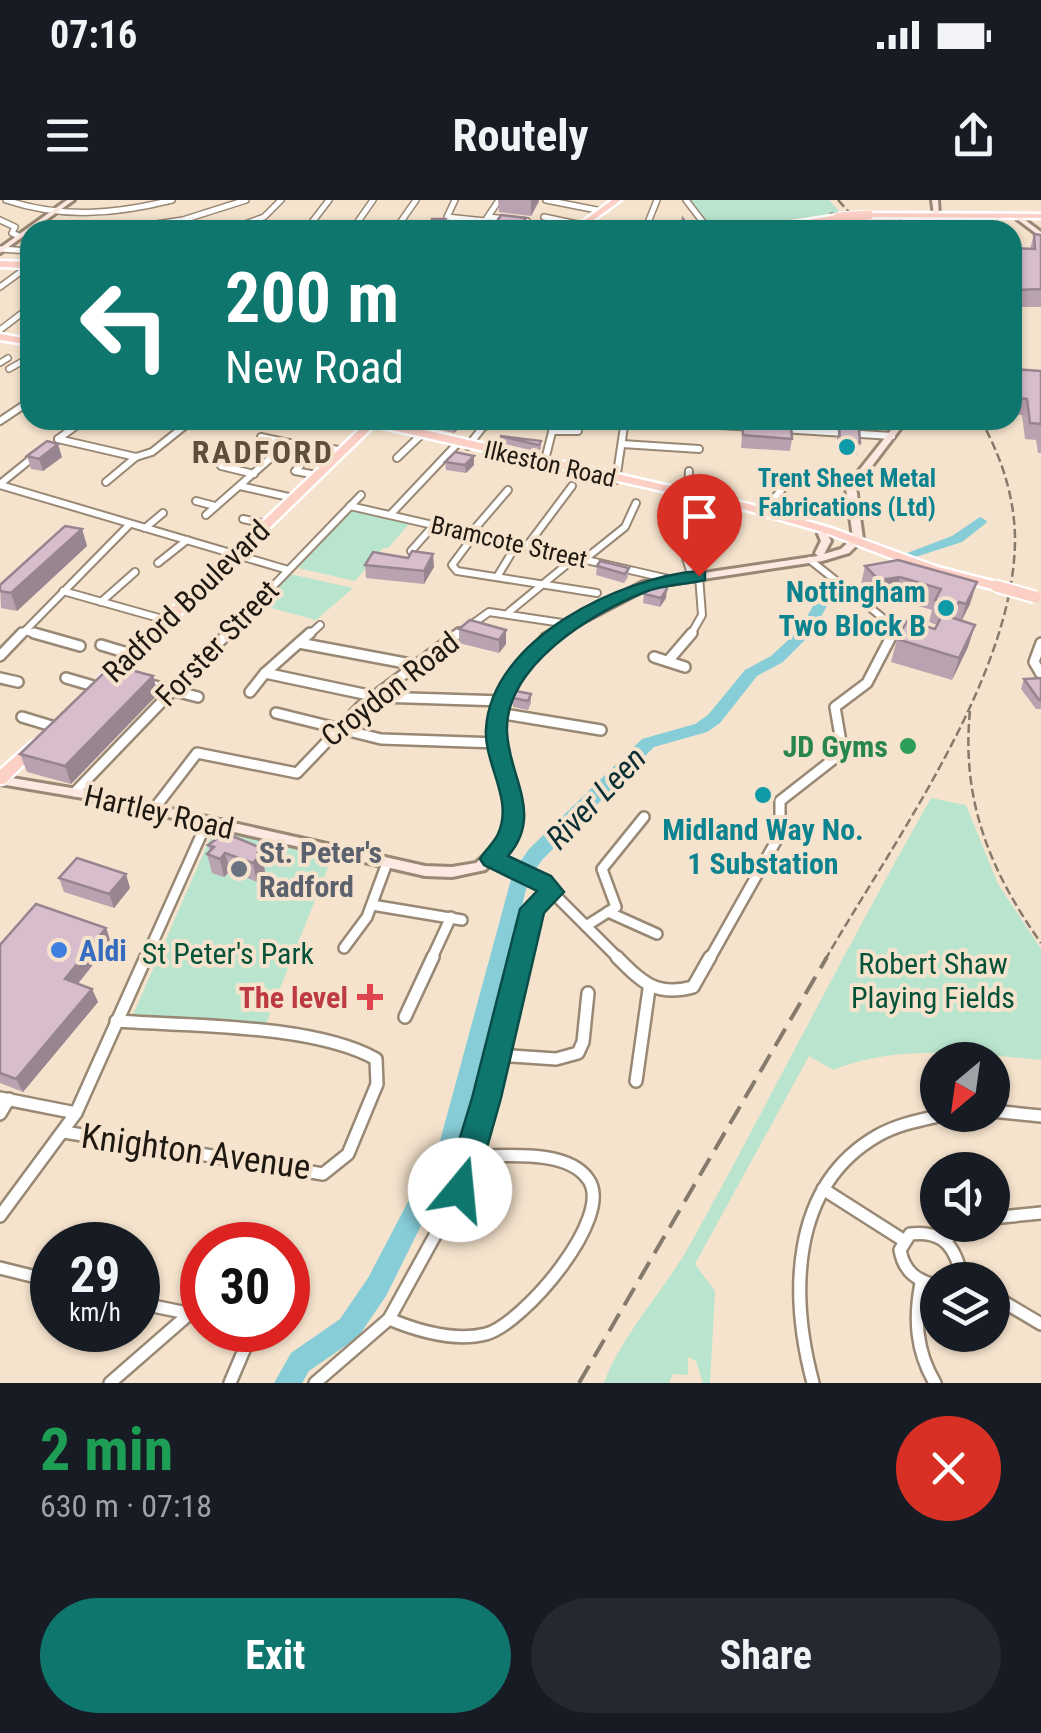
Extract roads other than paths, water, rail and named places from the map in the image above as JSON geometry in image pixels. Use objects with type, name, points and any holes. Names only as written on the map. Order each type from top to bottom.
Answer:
[{"type":"main road","points":[[590,220],[617,200]]},
{"type":"main road","points":[[815,220],[869,215],[1041,216]]},
{"type":"main road","name":"Radford Boulevard","points":[[83,700],[361,430]]},
{"type":"main road","name":"Ilkeston Road","points":[[405,430],[616,480],[688,492],[799,523]]},
{"type":"main road","points":[[799,523],[847,543],[934,570]]},
{"type":"main road","points":[[799,523],[868,554],[1038,598]]},
{"type":"main road","points":[[0,780],[69,714]]},
{"type":"street","points":[[6,200],[54,212],[113,211],[172,200]]},
{"type":"street","points":[[42,220],[71,200]]},
{"type":"street","points":[[183,220],[246,200]]},
{"type":"street","points":[[255,220],[266,216],[281,200]]},
{"type":"street","points":[[456,200],[447,218],[506,220]]},
{"type":"street","points":[[486,219],[499,200]]},
{"type":"street","points":[[546,200],[602,211]]},
{"type":"street","points":[[686,200],[701,220]]},
{"type":"street","points":[[903,220],[936,218],[935,200]]},
{"type":"street","points":[[544,218],[551,220]]},
{"type":"street","points":[[0,287],[20,271]]},
{"type":"street","points":[[1,336],[20,317]]},
{"type":"street","points":[[9,369],[20,363]]},
{"type":"street","points":[[0,484],[70,430]]},
{"type":"street","points":[[58,439],[136,456],[152,452],[180,430]]},
{"type":"street","points":[[390,515],[480,430]]},
{"type":"street","points":[[616,480],[623,430]]},
{"type":"street","points":[[793,430],[892,436]]},
{"type":"street","points":[[815,556],[888,622],[894,636],[870,679],[836,708],[842,740],[832,762],[813,780],[787,792],[780,800],[780,834],[700,980],[694,987],[674,992],[649,989],[552,892],[530,876],[492,859],[509,840],[516,812],[498,743],[501,707],[538,646],[629,592],[669,579],[815,556],[847,543],[854,524],[850,488],[896,430]]},
{"type":"street","points":[[544,464],[552,431],[577,432]]},
{"type":"street","points":[[397,458],[421,434]]},
{"type":"street","points":[[261,437],[298,445]]},
{"type":"street","points":[[206,515],[288,443]]},
{"type":"street","points":[[622,444],[699,449]]},
{"type":"street","points":[[319,446],[342,451]]},
{"type":"street","points":[[106,482],[136,456]]},
{"type":"street","points":[[300,466],[295,470],[316,476]]},
{"type":"street","points":[[224,468],[254,474]]},
{"type":"street","points":[[688,492],[689,471]]},
{"type":"street","points":[[0,484],[288,570]]},
{"type":"street","points":[[240,486],[293,498]]},
{"type":"street","points":[[497,577],[574,486]]},
{"type":"street","points":[[762,511],[783,488]]},
{"type":"street","points":[[508,490],[473,533],[453,568],[597,593]]},
{"type":"street","name":"Forster Street","points":[[75,792],[361,495]]},
{"type":"street","points":[[196,502],[216,506]]},
{"type":"street","points":[[509,612],[625,526],[636,503]]},
{"type":"street","name":"Bramcote Street","points":[[350,506],[669,579]]},
{"type":"street","points":[[146,528],[164,512]]},
{"type":"street","points":[[243,519],[266,524]]},
{"type":"street","points":[[0,656],[130,524]]},
{"type":"street","points":[[412,550],[434,525]]},
{"type":"street","points":[[668,662],[703,618],[706,607],[686,558],[707,530]]},
{"type":"street","points":[[815,556],[826,541],[822,534]]},
{"type":"street","points":[[159,560],[187,540]]},
{"type":"street","points":[[101,602],[135,572]]},
{"type":"street","points":[[64,592],[166,620]]},
{"type":"street","name":"Croydon Road","points":[[154,810],[197,752],[297,773],[315,747],[416,664],[489,612],[509,612]]},
{"type":"street","points":[[509,612],[570,624]]},
{"type":"street","points":[[250,692],[265,672],[320,624]]},
{"type":"street","points":[[25,631],[64,645],[80,646]]},
{"type":"street","points":[[299,643],[416,664]]},
{"type":"street","points":[[1041,643],[1041,674]]},
{"type":"street","points":[[101,645],[131,654]]},
{"type":"street","points":[[654,657],[685,667]]},
{"type":"street","points":[[265,672],[378,697],[501,707],[595,732]]},
{"type":"street","points":[[111,673],[129,679]]},
{"type":"street","points":[[0,678],[17,683]]},
{"type":"street","points":[[66,678],[97,687]]},
{"type":"street","points":[[141,682],[198,698]]},
{"type":"street","points":[[22,717],[55,728]]},
{"type":"street","points":[[281,718],[339,726],[381,739],[498,743]]},
{"type":"street","name":"Hartley Road","points":[[0,780],[75,792],[388,863],[452,872],[480,867],[492,859]]},
{"type":"street","points":[[586,926],[616,907],[602,869],[644,816]]},
{"type":"street","points":[[0,1216],[76,1113],[207,822]]},
{"type":"street","points":[[344,948],[372,905],[388,863]]},
{"type":"street","points":[[315,1383],[389,1319],[460,1190],[532,909],[552,892]]},
{"type":"street","points":[[372,905],[457,918],[405,1017]]},
{"type":"street","points":[[608,912],[657,934]]},
{"type":"street","points":[[356,935],[367,942]]},
{"type":"street","points":[[426,949],[438,952]]},
{"type":"street","points":[[636,1081],[649,989]]},
{"type":"street","points":[[497,1055],[556,1060],[578,1052],[583,1042],[588,992]]},
{"type":"street","name":"Knighton Avenue","points":[[64,1132],[323,1174],[348,1154],[377,1084],[378,1065],[371,1053],[361,1050],[261,1032],[116,1021]]},
{"type":"street","points":[[0,1114],[5,1098],[76,1113]]},
{"type":"street","points":[[1010,1113],[1041,1116]]},
{"type":"street","points":[[813,1383],[798,1322],[796,1281],[802,1240],[823,1189],[871,1140],[920,1120]]},
{"type":"street","points":[[389,1319],[408,1328],[491,1333],[550,1288],[568,1260],[595,1194],[587,1172],[574,1165],[538,1159],[470,1156]]},
{"type":"street","points":[[823,1189],[904,1240]]},
{"type":"street","points":[[1010,1216],[1041,1213]]},
{"type":"street","points":[[904,1240],[920,1231]]},
{"type":"street","points":[[904,1240],[901,1259],[920,1281]]},
{"type":"street","points":[[0,1268],[30,1276]]},
{"type":"street","points":[[920,1291],[914,1316],[920,1350]]},
{"type":"street","points":[[1010,1306],[1041,1324]]},
{"type":"street","points":[[110,1383],[180,1328]]},
{"type":"street","points":[[230,1383],[244,1352]]},
{"type":"street","points":[[921,1352],[935,1383]]},
{"type":"waterway","name":"River Leen","points":[[909,555],[957,539],[980,521]]},
{"type":"waterway","name":"River Leen","points":[[287,1383],[300,1362],[349,1328],[377,1287],[451,1143],[520,877],[536,854],[648,743],[701,728],[714,719],[751,673],[777,659],[806,631],[829,590]]},
{"type":"railway","points":[[838,200],[856,220]]},
{"type":"railway","points":[[825,960],[946,756],[995,644],[1010,590],[1015,537],[1005,476],[986,430]]},
{"type":"railway","points":[[970,711],[970,775],[983,833],[1007,889],[1041,943]]},
{"type":"railway","points":[[579,1383],[827,957]]},
{"type":"place","name":"Trent Sheet Metal Fabrications (Ltd)","points":[[847,447]]},
{"type":"place","name":"Nottingham Two Block B","points":[[946,608]]},
{"type":"place","name":"JD Gyms","points":[[908,746]]},
{"type":"place","name":"Midland Way No. 1 Substation","points":[[763,795]]},
{"type":"place","name":"St. Peter's Radford","points":[[239,869]]},
{"type":"place","name":"Aldi","points":[[59,950]]},
{"type":"place","name":"The level","points":[[370,997]]},
{"type":"district","name":"RADFORD","points":[[263,452]]},
{"type":"park label","name":"St Peter's Park","points":[[228,953]]},
{"type":"park label","name":"Robert Shaw Playing Fields","points":[[933,980]]}]
